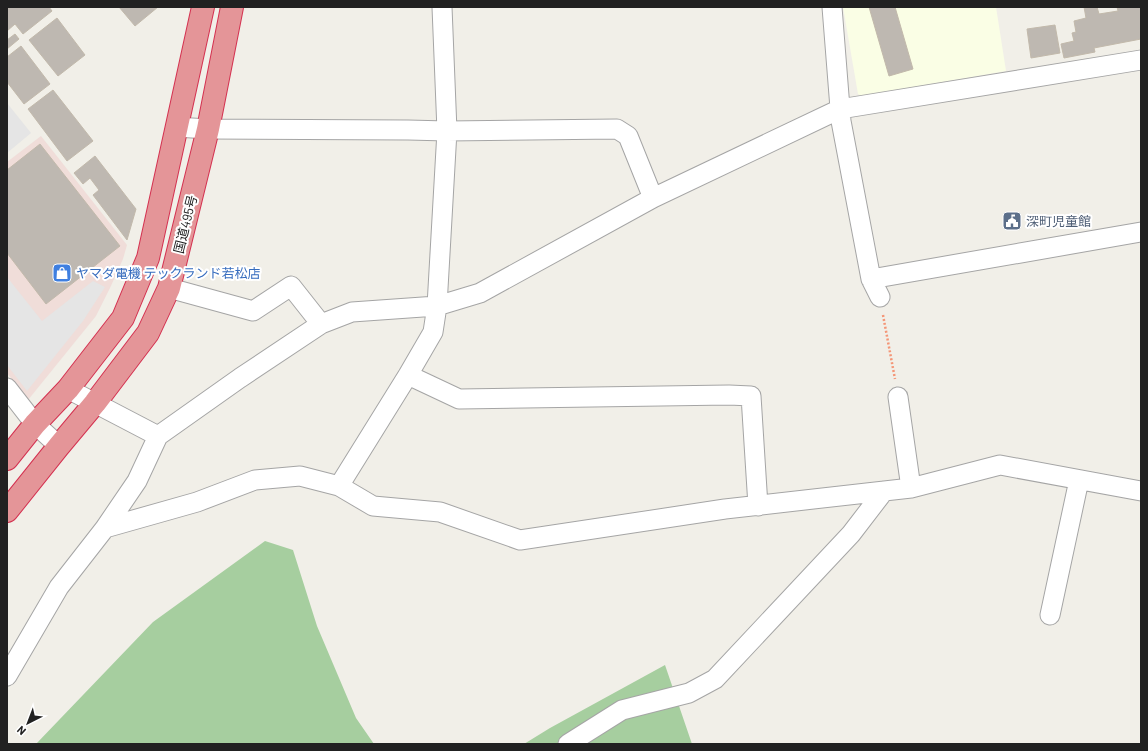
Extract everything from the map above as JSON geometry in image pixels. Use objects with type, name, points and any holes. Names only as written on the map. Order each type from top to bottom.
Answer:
[{"type":"highway","points":[[7,459],[35,424],[68,389],[123,318],[148,258],[203,7]]},
{"type":"highway","name":"国道495号","points":[[7,511],[95,403],[148,333],[169,288],[208,130],[232,7]]},
{"type":"street","points":[[339,486],[433,332],[437,306],[448,131],[442,7]]},
{"type":"street","points":[[832,7],[841,121],[870,279],[880,297]]},
{"type":"street","points":[[7,676],[59,587],[104,528],[137,481],[158,436],[240,378],[322,324],[352,312],[437,306],[480,293],[654,198],[840,109],[1141,60]]},
{"type":"street","points":[[176,127],[208,130],[448,131],[617,129],[628,136],[654,198]]},
{"type":"street","points":[[870,279],[1141,232]]},
{"type":"street","points":[[169,288],[253,311],[291,286],[322,324]]},
{"type":"street","points":[[408,375],[459,399],[729,395],[751,396],[758,506]]},
{"type":"street","points":[[7,388],[35,424],[59,446]]},
{"type":"street","points":[[68,389],[158,436]]},
{"type":"street","points":[[898,397],[911,488]]},
{"type":"street","points":[[104,528],[197,502],[255,480],[300,476],[339,486],[373,506],[440,512],[520,540],[725,509],[911,488],[1000,465],[1141,491]]},
{"type":"street","points":[[1050,615],[1079,480]]},
{"type":"street","points":[[568,744],[622,710],[689,693],[715,679],[851,534],[884,491]]},
{"type":"path","points":[[880,297],[898,397]]},
{"type":"shaded area","points":[[843,7],[996,7],[1006,71],[861,96],[858,94]]},
{"type":"shaded area","points":[[7,103],[31,133],[7,153]]},
{"type":"shaded area","name":"ヤマダ電機 テックランド若松店","points":[[41,136],[127,245],[123,259],[96,316],[28,400],[7,373],[7,162]]},
{"type":"shaded area","points":[[7,277],[42,321],[93,281],[105,287],[83,321],[27,391],[7,365]]},
{"type":"green space","points":[[265,541],[293,550],[317,626],[356,718],[374,744],[36,744],[153,622]]},
{"type":"green space","points":[[665,665],[692,744],[524,744],[550,728]]},
{"type":"building","points":[[7,7],[49,7],[52,11],[23,34],[15,24],[7,31]]},
{"type":"building","points":[[119,7],[158,7],[135,26]]},
{"type":"building","points":[[869,7],[895,7],[913,69],[889,76]]},
{"type":"building","points":[[1084,7],[1097,7],[1099,14],[1118,11],[1117,7],[1141,7],[1141,39],[1094,48],[1095,52],[1064,58],[1061,44],[1074,41],[1072,33],[1076,32],[1074,21],[1086,18]]},
{"type":"building","points":[[57,18],[85,55],[58,76],[29,40]]},
{"type":"building","points":[[1055,25],[1060,53],[1031,58],[1027,29]]},
{"type":"building","points":[[15,34],[19,39],[7,49],[7,40]]},
{"type":"building","points":[[21,46],[50,84],[24,104],[7,82],[7,57]]},
{"type":"building","points":[[53,90],[93,141],[67,161],[28,109]]},
{"type":"building","points":[[40,144],[120,246],[46,304],[7,253],[7,170]]},
{"type":"building","points":[[95,156],[136,209],[127,240],[93,195],[99,190],[90,178],[83,184],[74,173]]},
{"type":"place","name":"深町児童館","points":[[1012,221]]},
{"type":"place","name":"ヤマダ電機 テックランド若松店","points":[[62,273]]}]
